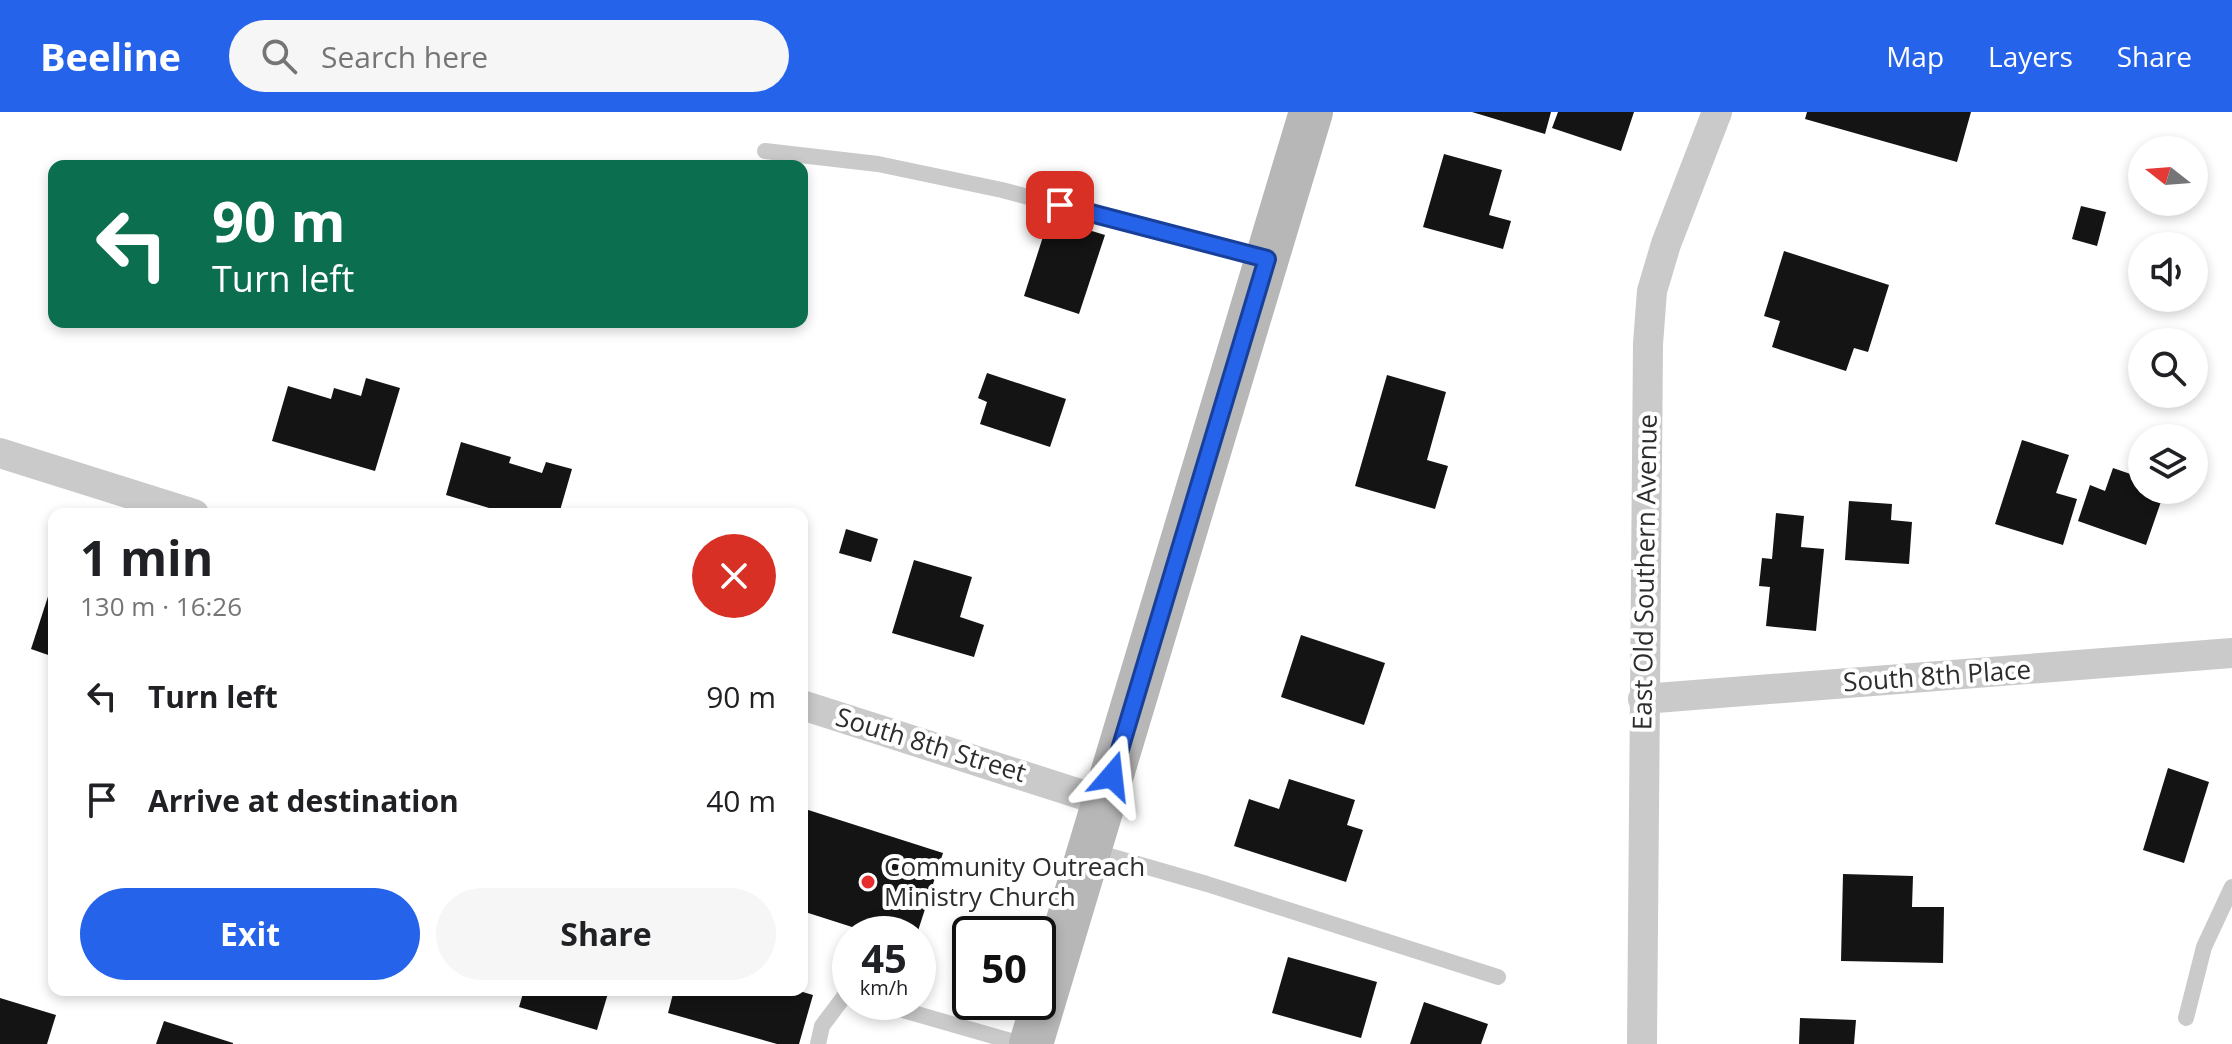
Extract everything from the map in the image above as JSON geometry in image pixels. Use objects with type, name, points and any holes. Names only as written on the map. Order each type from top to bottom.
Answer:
[{"type":"main road","points":[[1031,1044],[1311,112]]},
{"type":"street","name":"East Old Southern Avenue","points":[[1642,1044],[1643,699],[1648,344],[1652,291],[1666,244],[1717,112]]},
{"type":"street","points":[[0,453],[175,508]]},
{"type":"street","name":"South 8th Place","points":[[1643,699],[2232,653]]},
{"type":"street","name":"South 8th Street","points":[[808,707],[1105,802]]},
{"type":"lane","points":[[765,151],[878,164],[1002,190],[1267,259]]},
{"type":"lane","points":[[1091,850],[1498,977]]},
{"type":"lane","points":[[2186,1018],[2204,947],[2232,887]]},
{"type":"lane","points":[[818,1044],[822,1026],[832,1013]]},
{"type":"lane","points":[[936,1020],[1021,1044]]},
{"type":"building","points":[[1472,112],[1551,112],[1545,134]]},
{"type":"building","points":[[1558,112],[1634,112],[1621,151],[1552,128]]},
{"type":"building","points":[[1807,112],[1971,112],[1957,162],[1805,119]]},
{"type":"building","points":[[1444,154],[1502,170],[1489,215],[1511,221],[1503,249],[1423,227]]},
{"type":"building","points":[[2081,206],[2106,212],[2097,246],[2072,239]]},
{"type":"building","points":[[1049,218],[1105,235],[1079,314],[1024,296]]},
{"type":"building","points":[[1784,251],[1889,285],[1868,352],[1854,348],[1846,371],[1772,347],[1780,321],[1764,316]]},
{"type":"building","points":[[987,373],[1066,399],[1050,447],[980,424],[987,402],[978,398]]},
{"type":"building","points":[[1387,375],[1446,392],[1427,460],[1448,466],[1435,509],[1355,486]]},
{"type":"building","points":[[366,378],[400,388],[375,471],[272,441],[288,386],[331,399],[334,388],[361,396]]},
{"type":"building","points":[[2022,440],[2069,455],[2056,493],[2077,499],[2063,545],[1995,524]]},
{"type":"building","points":[[461,442],[511,457],[509,463],[542,473],[546,462],[572,469],[561,508],[489,508],[446,495]]},
{"type":"building","points":[[2113,468],[2128,473],[2128,504],[2160,504],[2146,545],[2078,521],[2090,485],[2105,491]]},
{"type":"building","points":[[1849,501],[1892,504],[1891,520],[1912,522],[1909,564],[1845,560]]},
{"type":"building","points":[[1776,513],[1804,516],[1801,547],[1824,549],[1816,631],[1766,626],[1770,587],[1759,586],[1762,558],[1772,559]]},
{"type":"building","points":[[846,529],[878,539],[871,562],[839,553]]},
{"type":"building","points":[[914,560],[972,577],[960,617],[984,625],[974,657],[892,633]]},
{"type":"building","points":[[48,596],[48,655],[31,649]]},
{"type":"building","points":[[1301,635],[1385,663],[1364,725],[1281,697]]},
{"type":"building","points":[[2168,768],[2209,782],[2184,863],[2143,850]]},
{"type":"building","points":[[1289,779],[1355,800],[1347,825],[1363,830],[1346,882],[1234,846],[1249,799],[1279,809]]},
{"type":"building","name":"Community Outreach Ministry Church","points":[[808,810],[943,853],[923,916],[832,916],[832,921],[808,913]]},
{"type":"building","points":[[1843,874],[1913,876],[1912,907],[1944,907],[1943,963],[1841,961]]},
{"type":"building","points":[[1288,957],[1377,982],[1361,1038],[1272,1013]]},
{"type":"building","points":[[813,995],[799,1044],[777,1044],[668,1013],[672,996]]},
{"type":"building","points":[[522,996],[607,996],[597,1030],[519,1007]]},
{"type":"building","points":[[0,998],[56,1015],[47,1044],[0,1044]]},
{"type":"building","points":[[1424,1002],[1488,1024],[1481,1044],[1410,1044]]},
{"type":"building","points":[[1800,1018],[1856,1020],[1854,1044],[1799,1044]]},
{"type":"building","points":[[164,1021],[233,1043],[233,1044],[156,1044]]},
{"type":"place","name":"Community Outreach Ministry Church","points":[[868,882]]},
{"type":"route","points":[[1060,205],[1267,259],[1112,776]]}]
